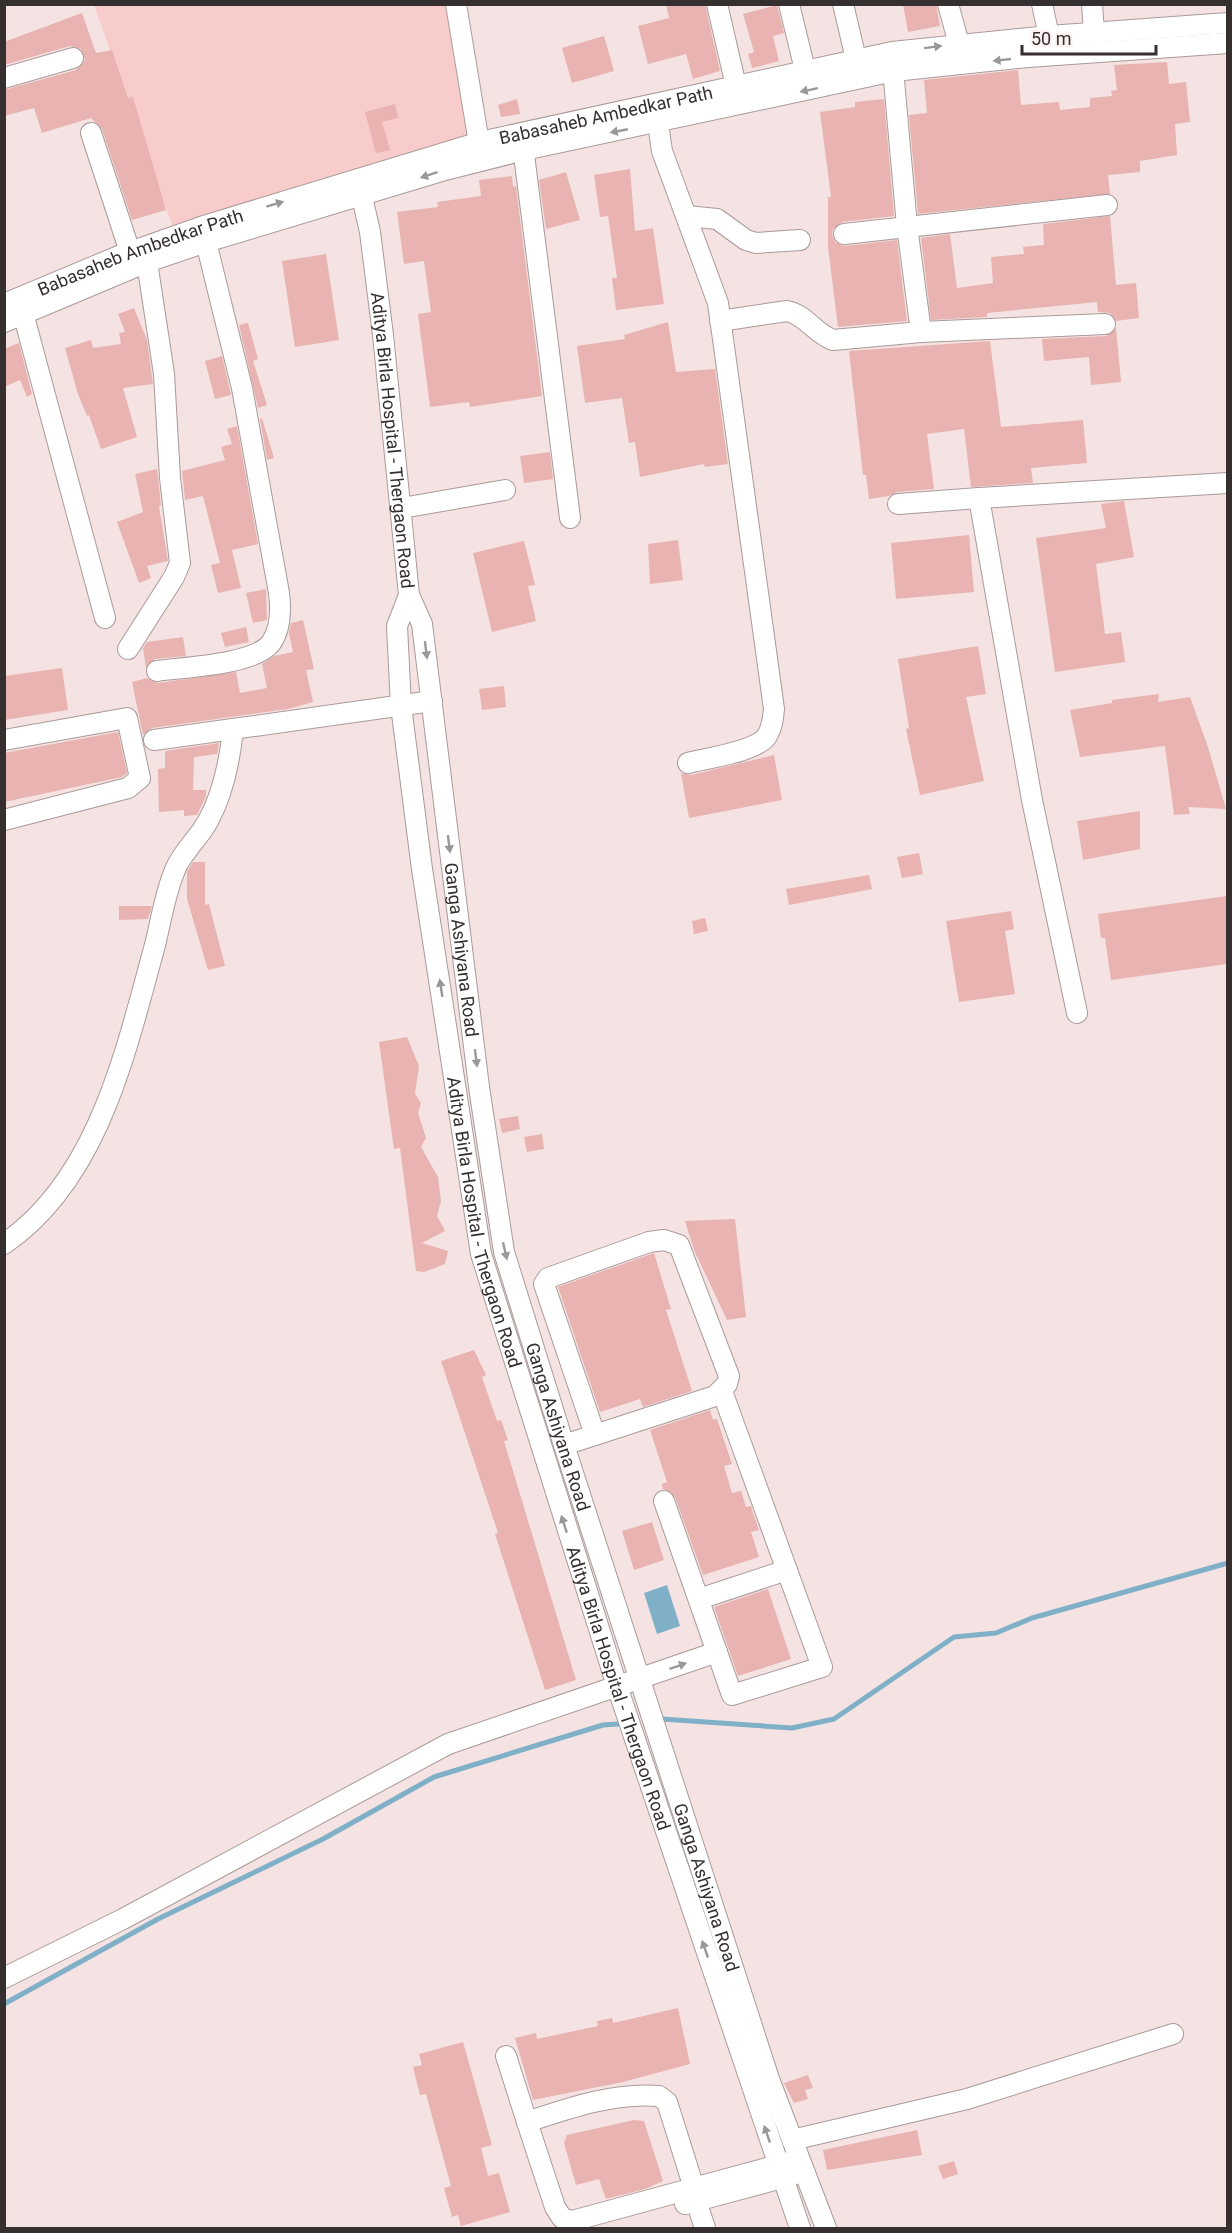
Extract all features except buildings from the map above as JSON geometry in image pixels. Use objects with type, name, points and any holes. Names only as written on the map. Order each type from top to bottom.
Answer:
[{"type":"street","points":[[456,4],[481,152]]},
{"type":"street","points":[[717,4],[736,86]]},
{"type":"street","points":[[789,4],[805,70]]},
{"type":"street","points":[[843,4],[856,59]]},
{"type":"street","points":[[948,4],[959,44]]},
{"type":"street","points":[[1042,4],[1049,36]]},
{"type":"street","points":[[1092,4],[1094,32]]},
{"type":"street","name":"Babasaheb Ambedkar Path","points":[[4,304],[130,252],[207,225],[360,188],[523,142],[657,115],[893,62],[959,44],[1227,23]]},
{"type":"street","name":"Babasaheb Ambedkar Path","points":[[657,115],[736,86],[856,59],[893,62],[1040,56],[1227,43]]},
{"type":"street","points":[[4,78],[73,58]]},
{"type":"street","points":[[893,62],[907,226],[921,332]]},
{"type":"street","points":[[657,115],[667,165],[718,303],[774,709],[772,725],[766,738],[753,747],[688,763]]},
{"type":"street","points":[[91,133],[130,252]]},
{"type":"street","points":[[523,142],[570,518]]},
{"type":"street","name":"Babasaheb Ambedkar Path","points":[[4,322],[147,262],[308,210],[360,188]]},
{"type":"street","name":"Aditya Birla Hospital - Thergaon Road","points":[[360,188],[375,277],[402,508],[409,595],[397,626],[401,706],[422,868],[482,1254],[617,1686],[800,2229]]},
{"type":"street","points":[[844,234],[1107,205]]},
{"type":"street","points":[[687,216],[717,219],[746,240],[756,243],[800,240]]},
{"type":"street","points":[[157,671],[237,659],[255,654],[270,644],[280,616],[277,582],[242,388],[206,242]]},
{"type":"street","points":[[128,649],[174,577],[180,563],[170,478],[164,374],[147,262]]},
{"type":"street","points":[[720,321],[787,311],[795,312],[821,336],[833,340],[921,332],[1105,324]]},
{"type":"street","points":[[23,313],[105,618]]},
{"type":"street","points":[[898,504],[1227,483]]},
{"type":"street","points":[[402,508],[505,489]]},
{"type":"street","points":[[979,498],[1032,800],[1077,1013]]},
{"type":"street","name":"Ganga Ashiyana Road","points":[[409,595],[422,624],[481,1096],[504,1252],[769,2079],[826,2229]]},
{"type":"street","points":[[154,740],[432,701]]},
{"type":"street","points":[[4,740],[127,718],[140,778],[128,788],[4,820]]},
{"type":"street","points":[[4,1244],[30,1226],[64,1187],[93,1130],[132,1028],[175,870],[208,821],[228,766],[233,729]]},
{"type":"street","points":[[564,1445],[595,1435],[715,1396],[722,1391],[729,1376],[679,1245],[664,1240],[649,1242],[548,1278],[544,1284],[595,1435]]},
{"type":"street","points":[[664,1501],[732,1695],[822,1667],[722,1391]]},
{"type":"street","points":[[699,1599],[787,1570]]},
{"type":"street","points":[[4,1978],[123,1919],[448,1744],[717,1652]]},
{"type":"street","points":[[506,2056],[555,2207],[562,2218],[572,2221],[695,2194],[780,2172],[799,2156],[966,2099],[1173,2034]]},
{"type":"street","points":[[527,2122],[569,2108],[622,2097],[659,2096],[667,2102],[705,2229]]},
{"type":"street","points":[[596,2229],[695,2194]]},
{"type":"shaded area","points":[[94,5],[447,5],[480,142],[176,236]]},
{"type":"water","points":[[667,1585],[680,1626],[657,1634],[644,1593]]},
{"type":"waterway","points":[[662,1719],[792,1728],[834,1719],[954,1637],[996,1633],[1032,1618],[1228,1563]]},
{"type":"waterway","points":[[4,2004],[158,1919],[323,1839],[434,1777],[603,1725],[618,1724]]}]
